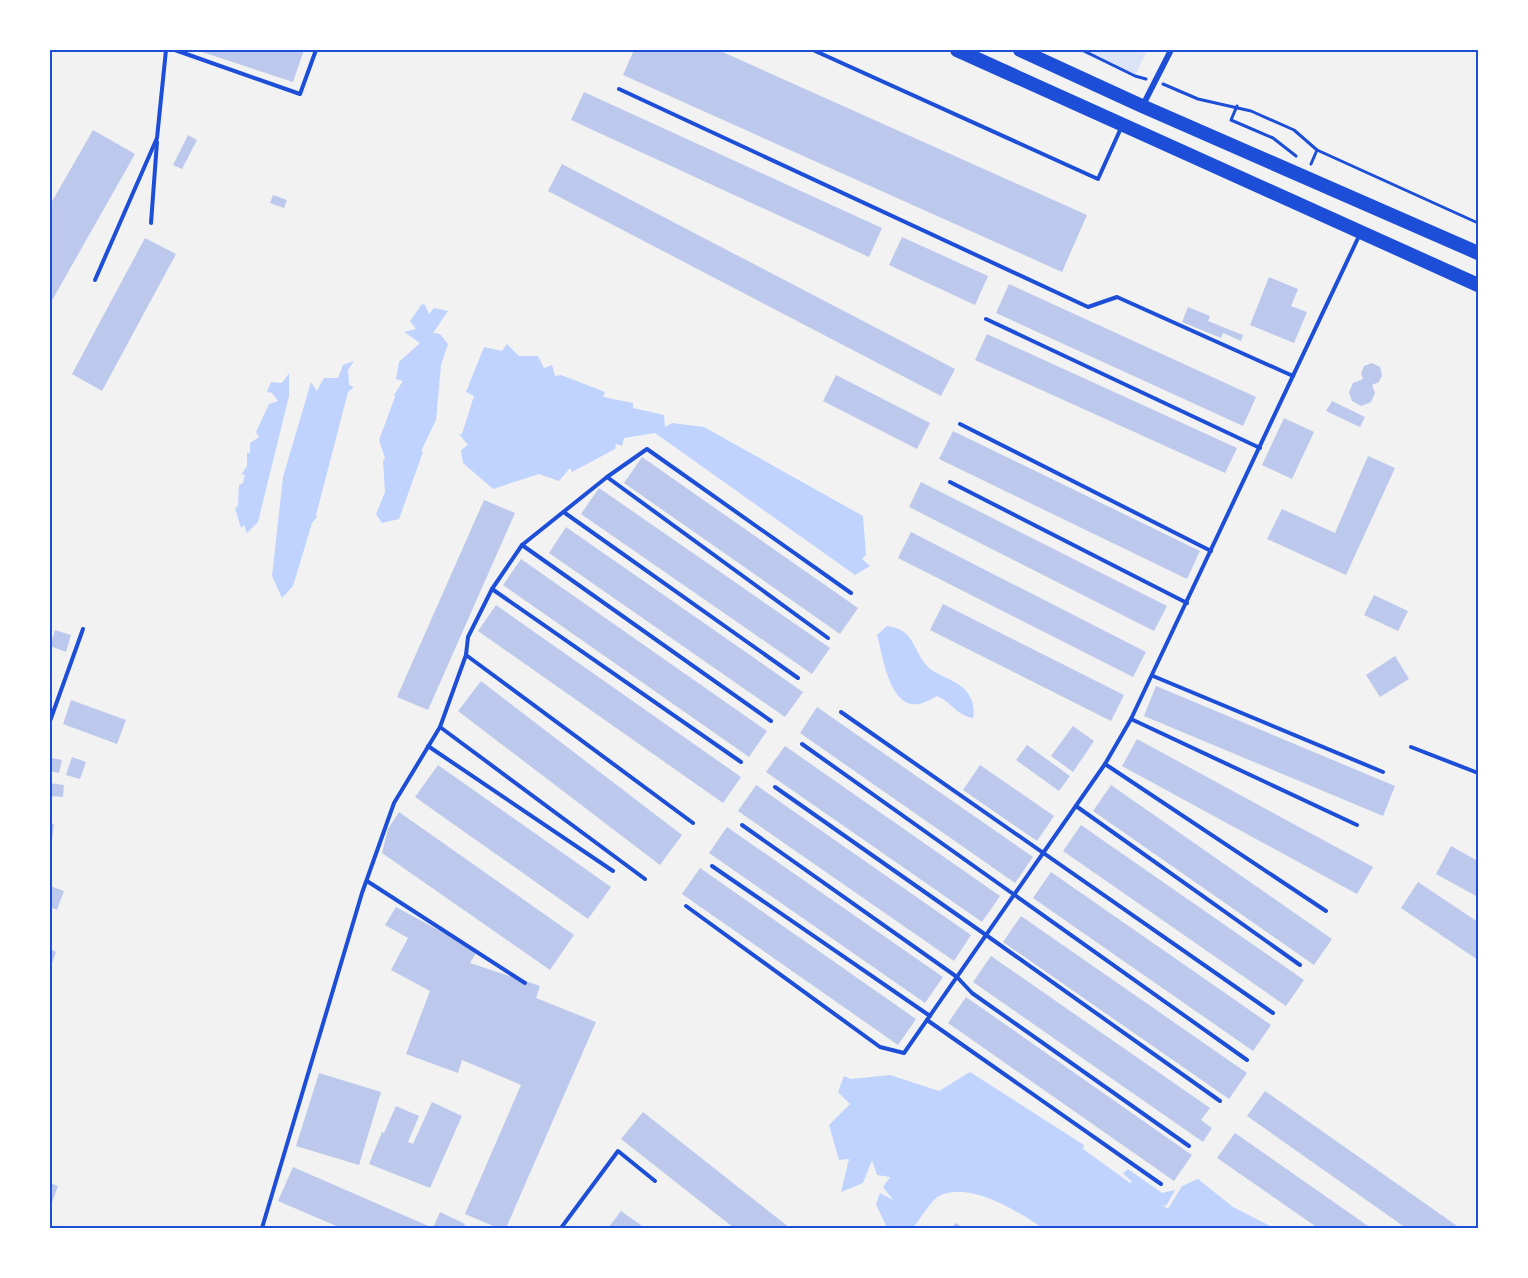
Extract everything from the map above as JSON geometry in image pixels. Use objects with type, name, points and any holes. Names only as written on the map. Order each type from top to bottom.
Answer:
[{"type":"main road","points":[[957,50],[1479,285]]},
{"type":"main road","points":[[1020,50],[1142,106],[1479,253]]},
{"type":"street","points":[[1142,106],[1171,50]]},
{"type":"lane","points":[[151,223],[166,50]]},
{"type":"lane","points":[[175,50],[300,94],[316,50]]},
{"type":"lane","points":[[813,50],[1098,178],[1122,124]]},
{"type":"lane","points":[[619,89],[1088,308],[1117,297],[1293,376]]},
{"type":"lane","points":[[94,280],[157,138]]},
{"type":"lane","points":[[686,906],[880,1047],[904,1053],[1105,764],[1131,719],[1361,233]]},
{"type":"lane","points":[[986,319],[1260,448]]},
{"type":"lane","points":[[960,424],[1211,551]]},
{"type":"lane","points":[[262,1228],[367,881],[394,803],[440,727],[466,655],[468,637],[492,589],[522,545],[565,513],[607,477],[647,449],[851,593]]},
{"type":"lane","points":[[607,477],[828,638]]},
{"type":"lane","points":[[950,482],[1187,603]]},
{"type":"lane","points":[[565,513],[798,678]]},
{"type":"lane","points":[[522,545],[771,721]]},
{"type":"lane","points":[[492,589],[741,762]]},
{"type":"lane","points":[[50,721],[83,629]]},
{"type":"lane","points":[[466,655],[693,823]]},
{"type":"lane","points":[[1153,676],[1383,772]]},
{"type":"lane","points":[[841,712],[1273,1013]]},
{"type":"lane","points":[[1131,719],[1357,825]]},
{"type":"lane","points":[[440,727],[645,879]]},
{"type":"lane","points":[[802,744],[1247,1060]]},
{"type":"lane","points":[[428,746],[613,872]]},
{"type":"lane","points":[[1411,747],[1479,773]]},
{"type":"lane","points":[[1105,764],[1326,910]]},
{"type":"lane","points":[[775,788],[1220,1101]]},
{"type":"lane","points":[[1076,806],[1300,965]]},
{"type":"lane","points":[[742,825],[957,977],[972,993],[1189,1146]]},
{"type":"lane","points":[[712,866],[1161,1184]]},
{"type":"lane","points":[[367,881],[525,983]]},
{"type":"lane","points":[[561,1228],[618,1151],[655,1181]]},
{"type":"path","points":[[1082,50],[1135,76],[1155,81],[1198,99],[1236,106],[1294,130],[1317,150],[1479,223]]},
{"type":"path","points":[[1236,106],[1231,120],[1273,138],[1301,160]]},
{"type":"path","points":[[1310,167],[1317,150]]},
{"type":"shaded area","points":[[1075,50],[1147,50],[1135,76]]},
{"type":"water","points":[[422,304],[425,305],[429,314],[434,308],[448,311],[433,333],[440,334],[448,344],[441,365],[436,420],[421,451],[423,452],[399,519],[382,523],[376,514],[385,492],[383,461],[385,458],[379,440],[394,395],[403,381],[396,379],[399,362],[420,343],[404,332],[416,329],[410,321]]},
{"type":"water","points":[[507,344],[519,356],[538,356],[544,368],[552,365],[555,376],[561,375],[605,392],[603,397],[633,403],[633,408],[664,415],[665,427],[672,423],[704,427],[863,516],[866,555],[862,559],[870,566],[855,575],[655,433],[624,438],[622,446],[616,444],[615,449],[572,472],[570,468],[559,481],[539,474],[493,489],[463,463],[461,450],[468,445],[459,434],[462,434],[474,396],[466,392],[484,347],[502,351]]},
{"type":"water","points":[[354,361],[348,370],[349,385],[354,387],[348,392],[317,517],[312,523],[293,586],[282,598],[272,576],[283,477],[311,382],[317,391],[324,378],[338,378],[343,365]]},
{"type":"water","points":[[289,373],[289,396],[258,522],[247,533],[244,525],[241,528],[235,508],[238,506],[239,485],[243,483],[245,474],[241,475],[247,466],[250,443],[259,437],[256,432],[269,404],[278,401],[272,393],[267,392],[271,382],[282,383]]},
{"type":"water","points":[[887,626],[903,631],[928,667],[963,688],[972,701],[973,718],[963,715],[937,696],[919,704],[909,703],[901,698],[889,679],[877,635]]},
{"type":"water","points":[[970,1072],[1084,1145],[1083,1149],[1130,1183],[1132,1182],[1123,1173],[1128,1169],[1162,1193],[1175,1190],[1166,1206],[1162,1205],[1168,1209],[1182,1186],[1198,1179],[1233,1207],[1274,1228],[1045,1228],[992,1200],[964,1192],[951,1192],[936,1198],[913,1228],[887,1228],[876,1204],[880,1193],[893,1200],[883,1187],[890,1177],[877,1175],[872,1160],[863,1183],[841,1192],[849,1159],[839,1160],[829,1125],[850,1104],[838,1092],[844,1076],[851,1079],[890,1075],[939,1091]]},
{"type":"building","points":[[196,50],[304,50],[293,82]]},
{"type":"building","points":[[634,50],[718,50],[1087,215],[1062,272],[623,75]]},
{"type":"building","points":[[584,92],[882,228],[869,257],[571,120]]},
{"type":"building","points":[[93,130],[135,154],[50,304],[50,205]]},
{"type":"building","points":[[188,135],[197,140],[182,169],[173,165]]},
{"type":"building","points":[[562,164],[955,369],[941,396],[548,191]]},
{"type":"building","points":[[273,195],[287,200],[284,208],[270,203]]},
{"type":"building","points":[[902,237],[988,276],[975,305],[889,265]]},
{"type":"building","points":[[145,238],[176,254],[102,391],[72,374]]},
{"type":"building","points":[[1269,277],[1298,289],[1291,306],[1307,312],[1294,343],[1250,325]]},
{"type":"building","points":[[1009,284],[1256,397],[1243,426],[996,313]]},
{"type":"building","points":[[1188,307],[1210,316],[1208,321],[1243,335],[1241,341],[1223,333],[1221,338],[1182,322]]},
{"type":"building","points":[[987,334],[1237,448],[1225,473],[975,360]]},
{"type":"building","points":[[1372,363],[1380,367],[1382,375],[1379,382],[1372,385],[1375,393],[1371,402],[1361,406],[1352,401],[1349,392],[1353,383],[1363,379],[1361,374],[1364,366]]},
{"type":"building","points":[[836,375],[930,423],[917,449],[823,401]]},
{"type":"building","points":[[1332,401],[1365,417],[1360,427],[1326,411]]},
{"type":"building","points":[[1284,418],[1314,432],[1292,479],[1262,465]]},
{"type":"building","points":[[953,431],[1200,551],[1187,579],[939,459]]},
{"type":"building","points":[[1368,456],[1395,468],[1346,575],[1267,539],[1282,509],[1335,533]]},
{"type":"building","points":[[642,457],[858,608],[840,634],[624,483]]},
{"type":"building","points":[[921,482],[1167,606],[1154,631],[909,507]]},
{"type":"building","points":[[599,488],[830,648],[812,674],[581,514]]},
{"type":"building","points":[[484,500],[515,513],[428,710],[397,697]]},
{"type":"building","points":[[566,527],[803,692],[785,717],[549,553]]},
{"type":"building","points":[[911,532],[1146,652],[1133,677],[898,558]]},
{"type":"building","points":[[521,559],[767,731],[749,757],[503,585]]},
{"type":"building","points":[[1374,595],[1408,611],[1398,631],[1364,615]]},
{"type":"building","points":[[943,604],[1124,695],[1111,721],[930,630]]},
{"type":"building","points":[[496,605],[741,777],[723,803],[478,631]]},
{"type":"building","points":[[55,630],[71,635],[66,652],[50,646]]},
{"type":"building","points":[[1395,656],[1409,679],[1380,697],[1366,675]]},
{"type":"building","points":[[481,681],[682,835],[660,865],[458,711]]},
{"type":"building","points":[[1156,686],[1395,786],[1383,816],[1144,716]]},
{"type":"building","points":[[71,700],[126,720],[117,744],[63,724]]},
{"type":"building","points":[[817,707],[1033,857],[1015,883],[800,733]]},
{"type":"building","points":[[1073,726],[1094,741],[1073,772],[1051,756]]},
{"type":"building","points":[[1137,739],[1373,867],[1357,894],[1122,766]]},
{"type":"building","points":[[1027,745],[1070,776],[1059,791],[1016,760]]},
{"type":"building","points":[[785,746],[1000,896],[982,922],[766,772]]},
{"type":"building","points":[[72,757],[86,762],[80,779],[66,775]]},
{"type":"building","points":[[52,758],[62,760],[59,773],[50,771]]},
{"type":"building","points":[[438,765],[611,887],[588,919],[415,797]]},
{"type":"building","points":[[980,765],[1054,816],[1037,841],[963,790]]},
{"type":"building","points":[[50,783],[64,785],[63,797],[50,796]]},
{"type":"building","points":[[756,785],[971,935],[954,961],[738,811]]},
{"type":"building","points":[[1111,785],[1332,939],[1314,965],[1093,811]]},
{"type":"building","points":[[399,812],[574,935],[550,970],[382,853],[388,829]]},
{"type":"building","points":[[50,823],[54,824],[52,841],[50,841]]},
{"type":"building","points":[[1081,825],[1304,980],[1286,1006],[1063,851]]},
{"type":"building","points":[[727,827],[943,977],[925,1003],[709,853]]},
{"type":"building","points":[[1451,846],[1478,861],[1478,897],[1436,874]]},
{"type":"building","points":[[700,868],[916,1019],[898,1045],[682,894]]},
{"type":"building","points":[[1051,872],[1271,1025],[1253,1051],[1033,898]]},
{"type":"building","points":[[1418,882],[1478,922],[1478,960],[1401,908]]},
{"type":"building","points":[[50,886],[64,891],[57,910],[50,907]]},
{"type":"building","points":[[396,907],[477,951],[470,963],[540,986],[536,998],[596,1022],[506,1228],[498,1228],[465,1214],[521,1085],[462,1060],[458,1073],[406,1054],[430,991],[391,970],[408,938],[385,925]]},
{"type":"building","points":[[1021,916],[1247,1073],[1229,1099],[1003,942]]},
{"type":"building","points":[[50,949],[56,952],[50,969]]},
{"type":"building","points":[[991,956],[1210,1108],[1201,1120],[1212,1128],[1203,1142],[973,982]]},
{"type":"building","points":[[966,997],[1192,1155],[1174,1181],[948,1023]]},
{"type":"building","points":[[319,1073],[381,1092],[359,1165],[296,1146]]},
{"type":"building","points":[[1265,1091],[1460,1228],[1406,1228],[1247,1116]]},
{"type":"building","points":[[432,1102],[462,1116],[430,1188],[369,1164],[396,1106],[419,1116],[408,1142],[413,1144]]},
{"type":"building","points":[[643,1112],[790,1228],[734,1228],[621,1139]]},
{"type":"building","points":[[1235,1133],[1371,1228],[1318,1228],[1217,1158]]},
{"type":"building","points":[[293,1167],[433,1228],[341,1228],[278,1201]]},
{"type":"building","points":[[50,1183],[58,1186],[50,1208]]},
{"type":"building","points":[[621,1211],[645,1228],[608,1228]]},
{"type":"building","points":[[440,1212],[465,1224],[463,1228],[433,1228]]},
{"type":"building","points":[[956,1223],[963,1228],[951,1228]]}]
